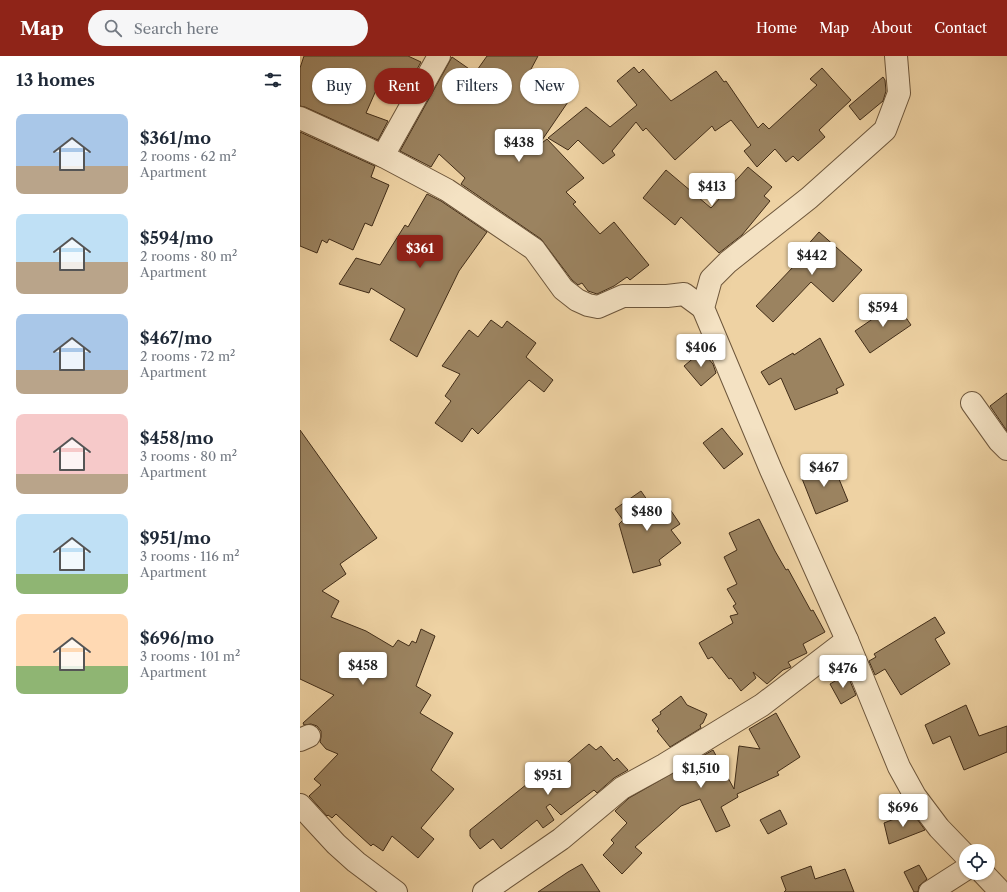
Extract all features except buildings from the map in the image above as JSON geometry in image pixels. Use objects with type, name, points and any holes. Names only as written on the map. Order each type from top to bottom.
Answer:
[{"type":"street","points":[[383,156],[440,56]]},
{"type":"street","points":[[703,308],[711,279],[728,262],[809,198],[885,130],[898,94],[896,56]]},
{"type":"street","points":[[300,118],[383,156],[447,190],[534,250],[563,289],[577,300],[588,305],[598,307],[623,296],[667,296],[684,294],[703,308],[771,470],[847,640],[899,767],[915,796],[939,828],[959,849]]},
{"type":"street","points":[[972,403],[1007,449]]},
{"type":"street","points":[[484,892],[561,839],[622,788],[664,765],[762,705],[847,640]]},
{"type":"street","points":[[300,805],[356,862],[396,892]]},
{"type":"street","points":[[930,892],[959,873]]},
{"type":"street","points":[[990,880],[1001,892]]}]
